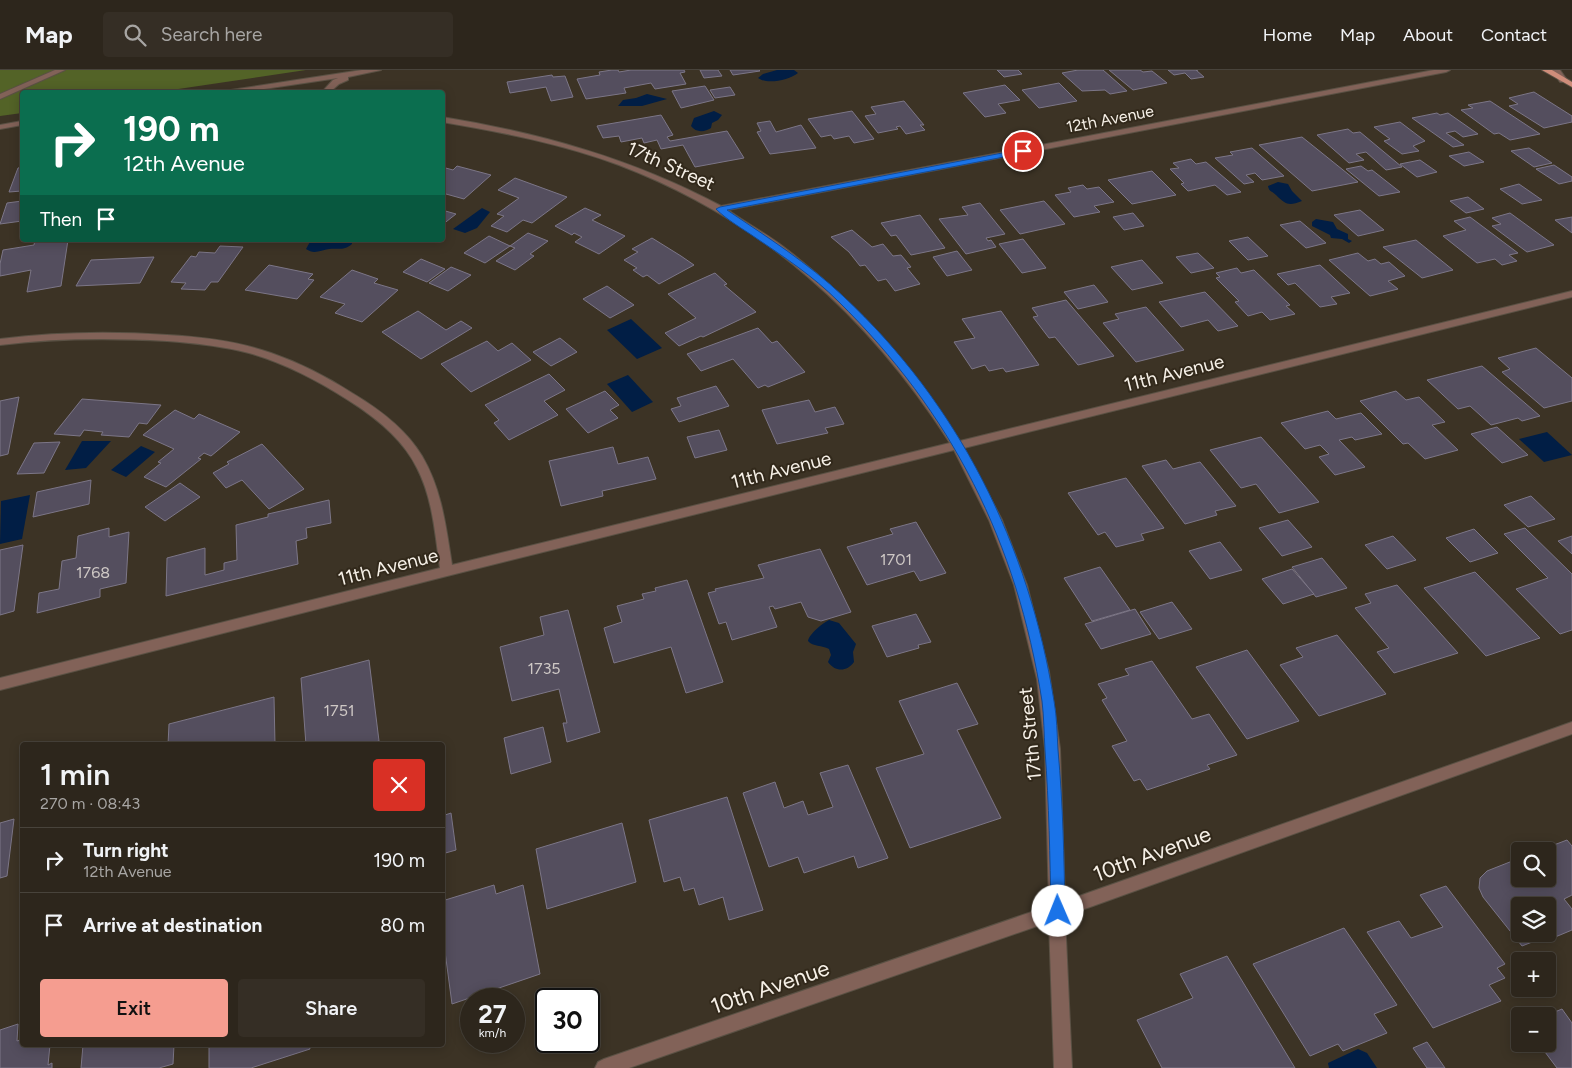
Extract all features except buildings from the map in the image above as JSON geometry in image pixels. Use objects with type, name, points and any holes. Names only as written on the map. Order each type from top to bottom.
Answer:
[{"type":"main road","points":[[1546,70],[1572,85]]},
{"type":"street","points":[[0,97],[61,70]]},
{"type":"street","points":[[244,90],[377,70]]},
{"type":"street","name":"12th Avenue","points":[[720,209],[1446,70]]},
{"type":"street","points":[[1556,70],[1563,80]]},
{"type":"street","points":[[328,90],[336,82],[359,73]]},
{"type":"street","name":"17th Street","points":[[445,120],[522,134],[616,161],[674,186],[720,209],[797,261],[839,297],[888,347],[926,395],[960,446],[981,486],[1011,553],[1030,616],[1048,702],[1056,799],[1057,1008],[1062,1068]]},
{"type":"street","points":[[0,127],[20,123]]},
{"type":"street","name":"11th Avenue","points":[[0,684],[447,571],[1572,294]]},
{"type":"street","points":[[0,342],[61,335],[99,334],[193,340],[237,346],[268,356],[336,388],[374,411],[401,435],[423,468],[436,504],[447,571]]},
{"type":"street","name":"10th Avenue","points":[[604,1068],[1058,911],[1572,728]]},
{"type":"green space","points":[[0,70],[306,70],[171,90],[20,90],[20,113],[0,116]]},
{"type":"water","points":[[777,70],[794,70],[798,73],[778,81],[767,81],[758,78],[763,74]]},
{"type":"water","points":[[647,94],[667,99],[642,106],[618,106],[623,100]]},
{"type":"water","points":[[714,111],[722,115],[712,123],[711,128],[701,131],[695,130],[691,126],[694,118]]},
{"type":"water","points":[[1278,182],[1288,184],[1302,201],[1288,204],[1282,201],[1268,186]]},
{"type":"water","points":[[482,208],[490,212],[477,228],[465,233],[453,229]]},
{"type":"water","points":[[1316,219],[1333,222],[1337,229],[1348,234],[1348,239],[1352,241],[1349,243],[1342,239],[1331,238],[1330,235],[1312,226],[1312,222]]},
{"type":"water","points":[[310,242],[352,242],[352,244],[344,248],[318,252],[306,249]]},
{"type":"water","points":[[631,319],[662,348],[637,359],[607,330]]},
{"type":"water","points":[[628,375],[653,402],[632,412],[607,384]]},
{"type":"water","points":[[1547,432],[1572,455],[1544,462],[1519,439]]},
{"type":"water","points":[[82,441],[111,441],[86,468],[65,470]]},
{"type":"water","points":[[141,446],[155,452],[126,477],[111,470]]},
{"type":"water","points":[[30,495],[22,539],[0,544],[1,501]]},
{"type":"water","points":[[829,620],[839,623],[856,644],[853,652],[854,662],[848,668],[841,670],[834,668],[828,662],[831,655],[829,649],[808,641],[820,626]]},
{"type":"water","points":[[1358,1049],[1367,1053],[1377,1068],[1329,1068],[1328,1063]]},
{"type":"route","points":[[1023,151],[720,209],[797,261],[839,297],[888,347],[926,395],[960,446],[981,486],[1011,553],[1021,585],[1030,616],[1048,702],[1056,799],[1058,911]]}]
